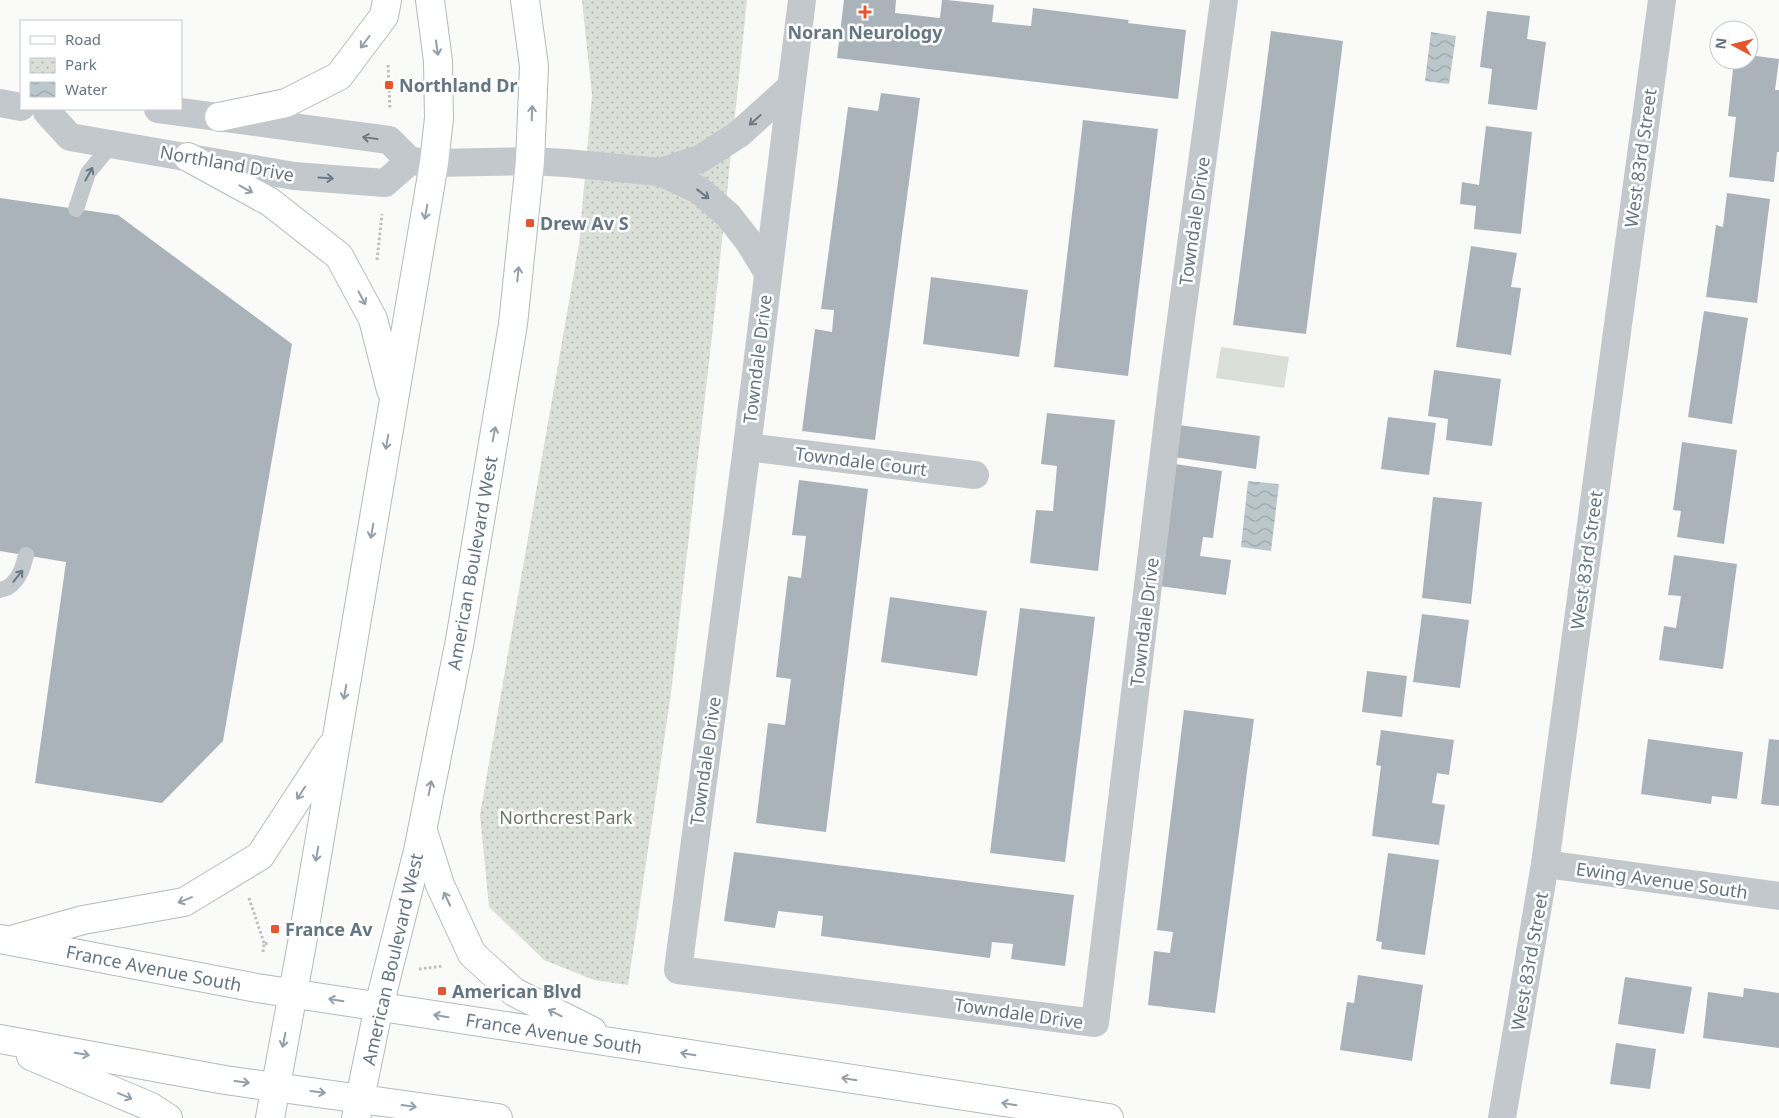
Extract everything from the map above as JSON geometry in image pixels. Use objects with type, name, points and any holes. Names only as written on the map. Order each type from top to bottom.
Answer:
[{"type":"main road","points":[[219,117],[286,103],[339,76],[384,16],[388,0]]},
{"type":"main road","points":[[270,1118],[394,400],[422,162],[439,118],[438,61],[430,0]]},
{"type":"main road","name":"American Boulevard West","points":[[359,1108],[379,1006],[422,829],[460,640],[513,324],[530,161],[534,66],[526,0]]},
{"type":"main road","points":[[188,157],[270,202],[339,256],[373,319],[394,400]]},
{"type":"main road","points":[[4,940],[83,920],[184,902],[260,856],[337,737]]},
{"type":"main road","points":[[422,829],[440,884],[472,954],[514,992],[614,1042]]},
{"type":"main road","name":"France Avenue South","points":[[4,940],[293,993],[1109,1118]]},
{"type":"main road","points":[[0,1041],[275,1087],[359,1108],[498,1118]]},
{"type":"main road","points":[[0,1041],[151,1108],[168,1118]]},
{"type":"street","name":"Towndale Drive","points":[[802,0],[747,447],[678,970],[1095,1023],[1173,379],[1224,0]]},
{"type":"street","name":"West 83rd Street","points":[[1502,1118],[1545,864],[1662,0]]},
{"type":"street","name":"Towndale Drive","points":[[660,172],[700,159],[739,134],[791,87]]},
{"type":"street","name":"Northland Drive","points":[[0,103],[20,106]]},
{"type":"street","name":"Northland Drive","points":[[39,110],[70,137],[294,176],[385,182],[422,162]]},
{"type":"street","points":[[166,110],[389,140],[422,162],[530,161]]},
{"type":"street","name":"Towndale Drive","points":[[530,161],[660,172],[699,190],[728,215],[749,242],[768,273]]},
{"type":"street","name":"Towndale Court","points":[[747,447],[975,475]]},
{"type":"street","name":"Ewing Avenue South","points":[[1545,864],[1779,896]]},
{"type":"lane","points":[[76,209],[88,173],[112,144]]},
{"type":"lane","points":[[0,590],[7,589],[23,571],[26,555]]},
{"type":"path","points":[[388,59],[391,115]]},
{"type":"path","points":[[377,264],[383,209]]},
{"type":"path","points":[[247,893],[264,943],[263,952]]},
{"type":"path","points":[[264,943],[269,944]]},
{"type":"green space","name":"Northcrest Park","points":[[582,0],[747,0],[712,336],[671,693],[628,985],[594,980],[544,960],[489,907],[480,815],[579,244],[592,95]]},
{"type":"green space","points":[[1221,347],[1289,357],[1284,388],[1216,378]]},
{"type":"water","points":[[1431,32],[1456,36],[1449,84],[1425,81]]},
{"type":"water","points":[[1248,481],[1279,484],[1271,551],[1241,547]]},
{"type":"building","points":[[844,0],[896,0],[895,13],[940,18],[942,0],[994,5],[992,22],[1031,26],[1033,8],[1129,20],[1128,23],[1186,30],[1178,99],[837,58]]},
{"type":"building","points":[[1487,11],[1530,16],[1527,39],[1546,42],[1537,110],[1488,104],[1492,69],[1480,67]]},
{"type":"building","points":[[1271,31],[1343,41],[1306,334],[1233,325]]},
{"type":"building","points":[[1759,56],[1779,59],[1775,90],[1779,90],[1779,152],[1777,152],[1774,182],[1729,177],[1736,117],[1728,116],[1733,70],[1759,70]]},
{"type":"building","points":[[881,93],[920,98],[875,440],[802,431],[815,329],[832,332],[834,310],[821,309],[848,107],[878,111]]},
{"type":"building","points":[[1083,120],[1158,129],[1128,376],[1054,367]]},
{"type":"building","points":[[1486,126],[1532,132],[1521,234],[1474,229],[1476,206],[1460,204],[1462,182],[1479,185]]},
{"type":"building","points":[[1727,193],[1770,199],[1757,303],[1706,297],[1716,225],[1723,227]]},
{"type":"building","points":[[0,198],[118,215],[292,344],[223,741],[162,803],[35,783],[66,562],[0,551]]},
{"type":"building","points":[[1471,246],[1517,253],[1511,287],[1521,288],[1511,355],[1456,347]]},
{"type":"building","points":[[931,277],[1028,290],[1019,357],[923,344]]},
{"type":"building","points":[[1704,311],[1748,318],[1732,424],[1688,417]]},
{"type":"building","points":[[1434,370],[1501,379],[1492,446],[1446,440],[1448,419],[1428,416]]},
{"type":"building","points":[[1047,413],[1115,420],[1098,571],[1030,563],[1036,510],[1053,511],[1057,466],[1041,464]]},
{"type":"building","points":[[1388,417],[1436,423],[1429,475],[1381,469]]},
{"type":"building","points":[[1179,425],[1260,436],[1256,469],[1174,457]]},
{"type":"building","points":[[1682,442],[1737,450],[1724,544],[1677,537],[1681,511],[1673,510]]},
{"type":"building","points":[[1175,464],[1222,471],[1213,538],[1203,537],[1200,556],[1231,560],[1226,595],[1159,586]]},
{"type":"building","points":[[799,480],[868,489],[826,832],[756,823],[768,723],[785,725],[791,679],[776,677],[788,576],[801,578],[806,536],[792,535]]},
{"type":"building","points":[[1433,497],[1482,502],[1471,604],[1422,598]]},
{"type":"building","points":[[1674,555],[1737,564],[1723,669],[1659,660],[1664,626],[1676,628],[1681,596],[1668,595]]},
{"type":"building","points":[[890,597],[987,611],[977,676],[881,662]]},
{"type":"building","points":[[1020,608],[1095,617],[1065,862],[990,853]]},
{"type":"building","points":[[1422,614],[1469,620],[1460,688],[1413,682]]},
{"type":"building","points":[[1367,671],[1407,676],[1402,717],[1362,712]]},
{"type":"building","points":[[1184,710],[1254,719],[1215,1013],[1148,1005],[1154,951],[1170,953],[1173,932],[1157,930]]},
{"type":"building","points":[[1381,730],[1454,740],[1449,775],[1437,773],[1432,803],[1445,805],[1439,845],[1372,836],[1381,766],[1376,765]]},
{"type":"building","points":[[1648,739],[1743,752],[1737,799],[1712,796],[1711,804],[1641,794]]},
{"type":"building","points":[[1769,739],[1779,740],[1779,806],[1761,804]]},
{"type":"building","points":[[734,852],[1074,895],[1065,966],[1011,959],[1013,944],[992,942],[990,958],[821,936],[823,916],[778,911],[775,928],[724,921]]},
{"type":"building","points":[[1388,853],[1439,860],[1425,955],[1381,949],[1382,942],[1376,941]]},
{"type":"building","points":[[1358,975],[1423,985],[1412,1061],[1340,1050],[1347,1002],[1354,1003]]},
{"type":"building","points":[[1625,977],[1692,987],[1684,1034],[1618,1024]]},
{"type":"building","points":[[1744,988],[1779,993],[1779,1048],[1703,1038],[1708,992],[1743,997]]},
{"type":"building","points":[[1616,1043],[1656,1049],[1650,1089],[1610,1084]]},
{"type":"place","name":"Noran Neurology","points":[[865,12]]},
{"type":"place","name":"Northland Dr","points":[[389,85]]},
{"type":"place","name":"Drew Av S","points":[[530,223]]},
{"type":"place","name":"France Av","points":[[275,929]]},
{"type":"place","name":"American Blvd","points":[[442,991]]}]
